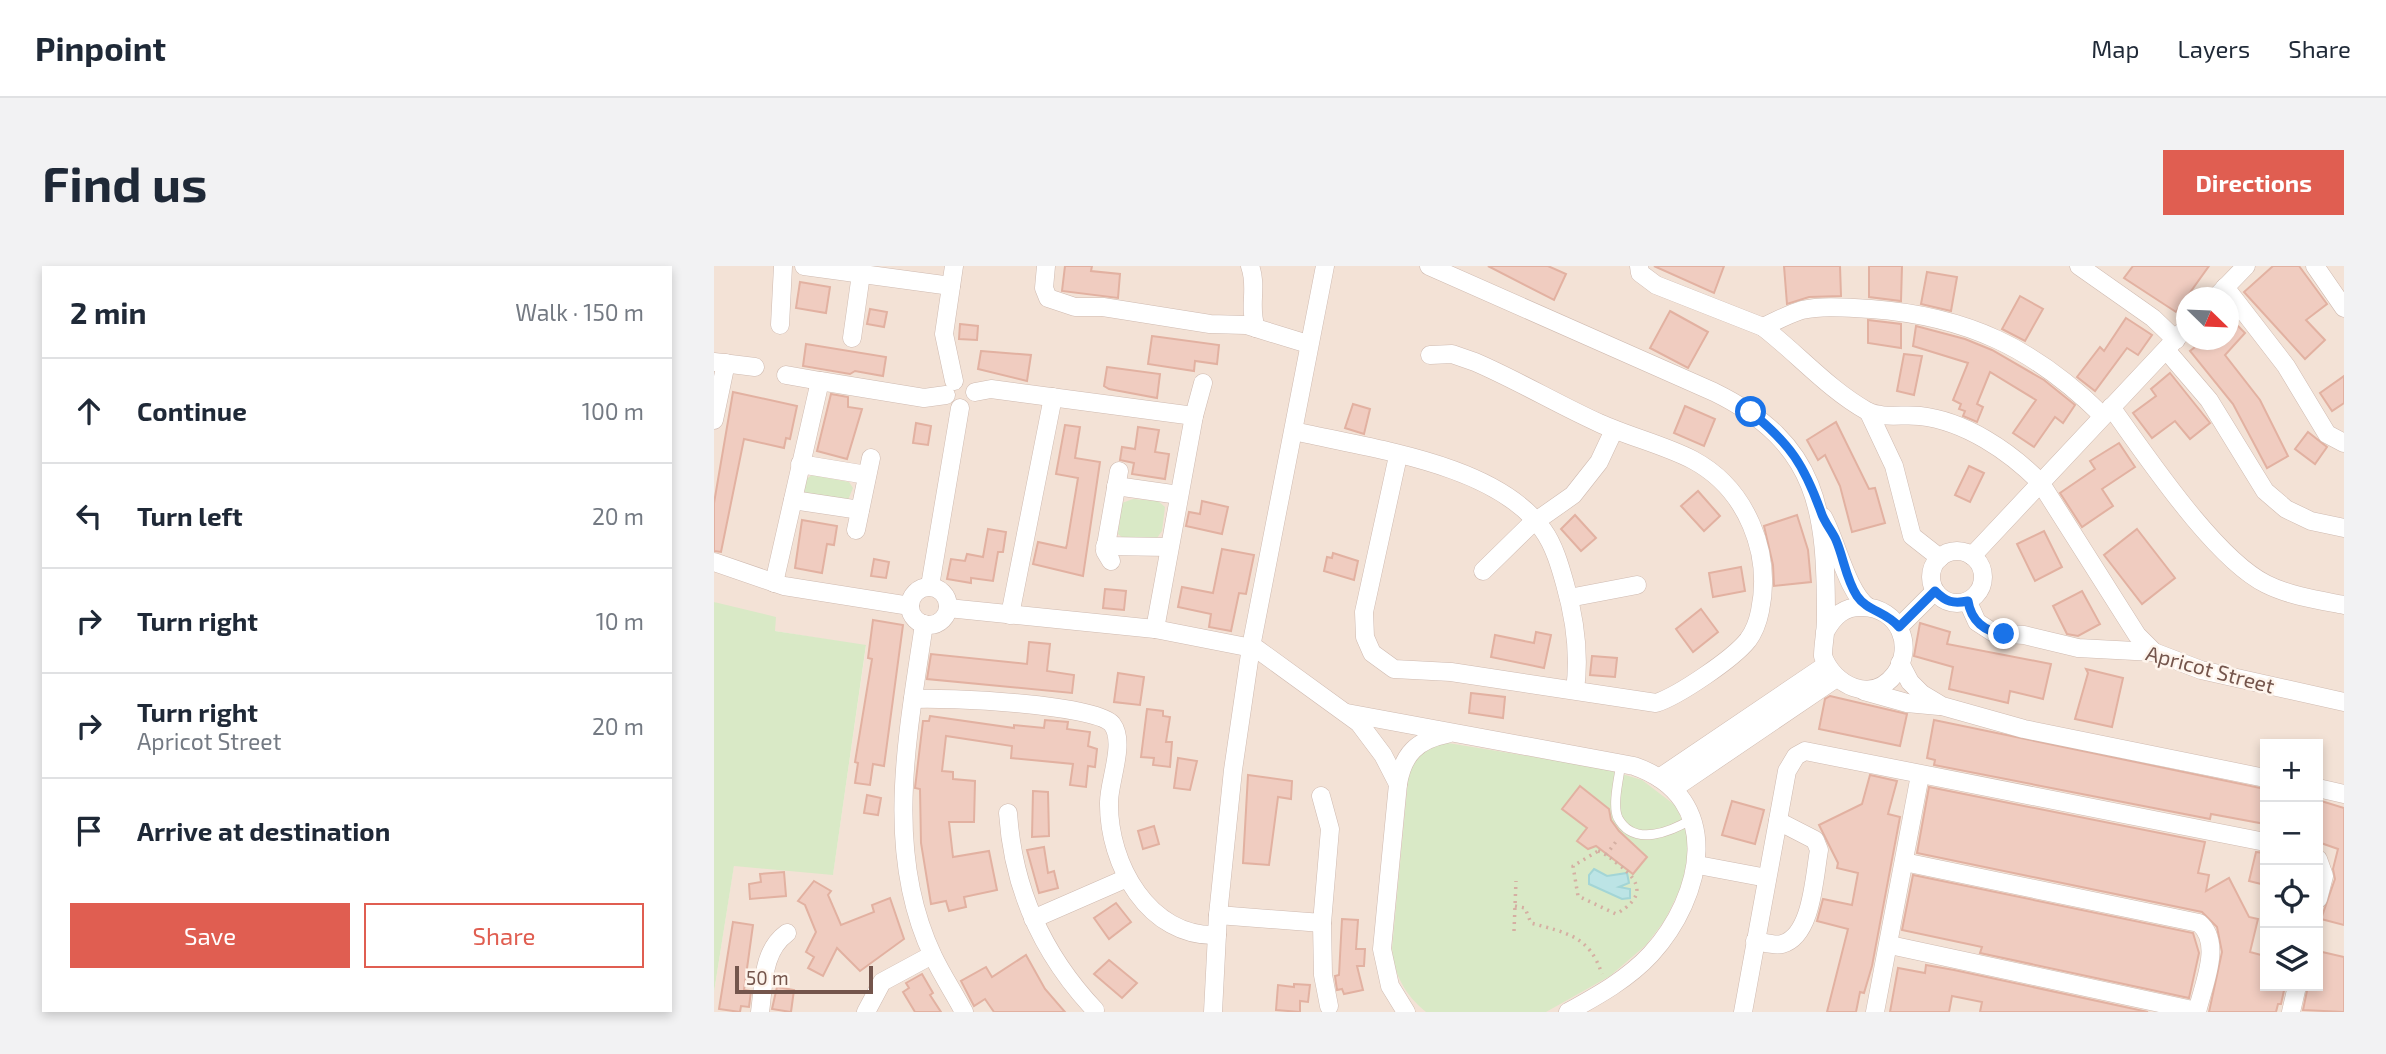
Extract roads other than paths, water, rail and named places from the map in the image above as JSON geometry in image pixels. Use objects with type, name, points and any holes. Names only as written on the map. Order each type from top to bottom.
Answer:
[{"type":"street","points":[[780,325],[783,266]]},
{"type":"street","points":[[804,266],[951,286]]},
{"type":"street","points":[[930,586],[953,395],[944,334],[954,266]]},
{"type":"street","points":[[1046,266],[1044,288],[1048,298],[1065,306],[1103,307],[1210,324],[1256,328],[1308,344]]},
{"type":"street","points":[[1250,266],[1254,286],[1251,312],[1256,328]]},
{"type":"street","points":[[1213,1012],[1218,915],[1229,801],[1251,648],[1325,266]]},
{"type":"street","points":[[1429,266],[1714,392],[1751,412],[1796,457],[1814,489],[1821,514],[1826,579],[1823,656],[1831,672],[1858,689],[1907,703],[1942,706],[2024,729],[2260,777]]},
{"type":"street","points":[[1639,266],[1640,273],[1656,285],[1763,327],[1822,380],[1869,412],[1921,416],[1981,437],[2007,452],[2040,482],[2137,635],[2154,652]]},
{"type":"street","points":[[1972,556],[2176,340],[2153,318],[2079,266]]},
{"type":"street","points":[[2315,266],[2344,307]]},
{"type":"street","points":[[852,338],[861,274]]},
{"type":"street","points":[[2230,278],[2328,434],[2344,443]]},
{"type":"street","points":[[1763,327],[1802,310],[1838,307],[1910,312],[1955,321],[2015,348],[2107,411],[2203,528],[2226,552],[2264,583],[2288,593],[2344,604]]},
{"type":"street","points":[[2182,350],[2265,491],[2286,509],[2312,521],[2344,528]]},
{"type":"street","points":[[1398,456],[1364,612],[1365,636],[1372,653],[1394,669],[1451,672],[1647,702],[1663,701],[1746,642],[1759,618],[1764,579],[1761,545],[1752,525],[1727,487],[1693,460],[1614,430],[1475,362],[1452,354],[1430,355]]},
{"type":"street","points":[[714,420],[720,363],[755,367]]},
{"type":"street","points":[[786,375],[924,398],[953,395],[971,403],[975,392],[991,389],[1194,416]]},
{"type":"street","points":[[774,583],[820,381]]},
{"type":"street","points":[[1155,629],[1194,416],[1203,383]]},
{"type":"street","points":[[1010,615],[1053,397]]},
{"type":"street","points":[[1869,412],[1894,466],[1908,530],[1916,541],[1940,558]]},
{"type":"street","points":[[1483,571],[1536,520],[1562,504],[1582,485],[1599,462],[1614,430]]},
{"type":"street","points":[[1294,431],[1443,466],[1480,481],[1536,520],[1551,543],[1569,598],[1577,643],[1574,690]]},
{"type":"street","points":[[800,464],[869,467],[856,530]]},
{"type":"street","points":[[1169,547],[1108,554],[1117,479],[1179,495]]},
{"type":"street","points":[[793,500],[860,510]]},
{"type":"street","points":[[1821,514],[1835,538],[1851,586],[1868,607]]},
{"type":"street","points":[[1950,552],[1972,556],[1981,566],[1984,580],[1979,593],[1968,601],[1956,604],[1944,600],[1935,591],[1931,580],[1933,568],[1940,558],[1950,552]]},
{"type":"street","points":[[714,562],[774,583],[910,606]]},
{"type":"street","points":[[1569,598],[1637,585]]},
{"type":"street","points":[[930,586],[940,590],[946,597],[947,608],[939,622],[924,624],[916,620],[910,606],[915,592],[930,586]]},
{"type":"street","points":[[1899,627],[1935,591]]},
{"type":"street","name":"Apricot Street","points":[[1968,601],[1977,622],[1994,633],[2024,635],[2077,648],[2154,652],[2202,670],[2344,702]]},
{"type":"street","points":[[1825,632],[1839,613],[1855,607],[1868,607],[1885,614],[1899,627],[1904,642],[1900,663],[1894,675],[1884,684],[1858,689]]},
{"type":"street","points":[[947,608],[1155,629],[1251,648],[1266,654],[1290,675],[1347,713],[1376,745],[1398,784]]},
{"type":"street","points":[[924,624],[906,748],[903,841],[920,921],[932,955],[964,1012]]},
{"type":"street","points":[[1900,663],[1916,689],[1942,706]]},
{"type":"street","points":[[1658,778],[1831,672]]},
{"type":"street","points":[[1673,789],[1831,672]]},
{"type":"street","points":[[913,699],[979,700],[1077,711],[1119,722],[1111,783],[1110,822],[1127,878],[1149,907],[1174,927],[1187,933],[1217,935]]},
{"type":"street","points":[[1347,713],[1621,763],[1646,770],[1673,789],[1692,819],[1698,844],[1698,864],[1680,912],[1665,936],[1643,962],[1606,990],[1567,1012]]},
{"type":"street","points":[[1403,1011],[1390,986],[1382,949],[1398,784],[1403,762],[1413,747],[1432,737],[1451,733]]},
{"type":"street","points":[[1743,1012],[1787,771],[1796,756],[1805,751],[2260,841]]},
{"type":"street","points":[[1875,1012],[1890,945],[1920,775]]},
{"type":"street","points":[[2323,790],[2344,794]]},
{"type":"street","points":[[1321,796],[1330,829],[1322,923],[1323,975],[1329,1006]]},
{"type":"street","points":[[1008,813],[1016,869],[1033,919],[1065,976],[1095,1010]]},
{"type":"street","points":[[1755,941],[1779,945],[1796,939],[1804,927],[1819,850],[1815,840],[1778,821]]},
{"type":"street","points":[[1890,945],[2197,1012],[2212,944],[2208,930],[2199,923],[1904,862]]},
{"type":"street","points":[[1698,864],[1767,878]]},
{"type":"street","points":[[1033,919],[1127,878]]},
{"type":"street","points":[[1218,915],[1322,923]]},
{"type":"street","points":[[760,1012],[767,960],[774,946],[787,933]]},
{"type":"street","points":[[866,1012],[882,982],[932,955]]},
{"type":"street","points":[[2291,1012],[2296,991]]},
{"type":"lane","points":[[1621,763],[1618,816],[1628,826],[1640,835],[1650,835],[1692,819]]},
{"type":"water","points":[[1594,869],[1607,876],[1627,873],[1629,883],[1619,887],[1630,889],[1630,898],[1622,899],[1589,884],[1589,875]]}]
